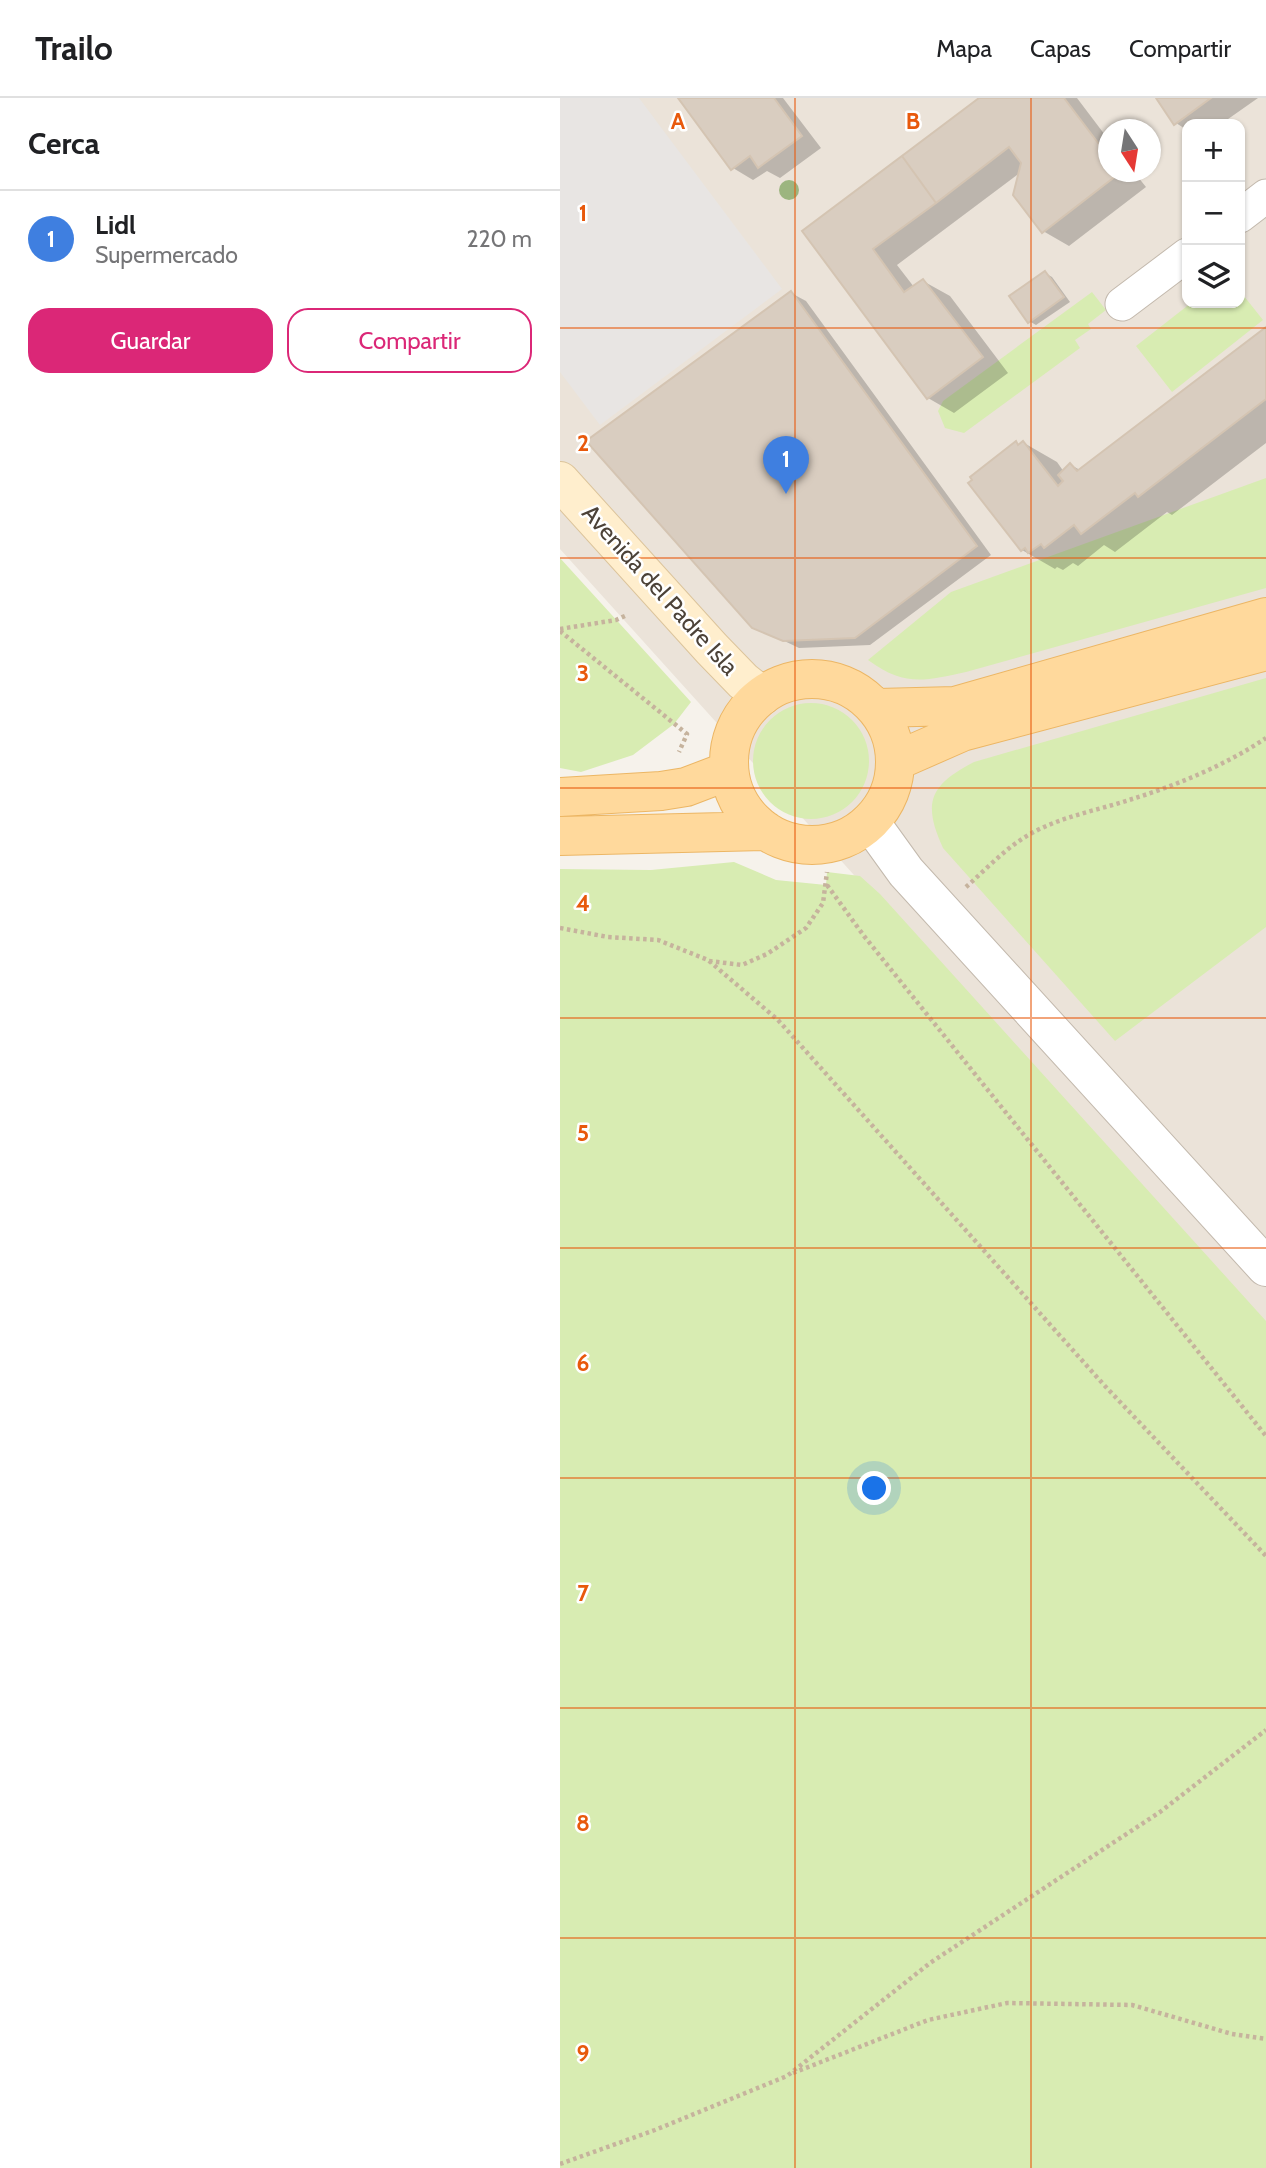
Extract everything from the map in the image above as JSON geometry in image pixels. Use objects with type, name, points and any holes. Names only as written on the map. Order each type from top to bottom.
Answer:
[{"type":"main road","name":"Avenida del Padre Isla","points":[[560,481],[712,649],[762,696]]},
{"type":"main road","points":[[878,708],[955,706],[1266,617]]},
{"type":"main road","points":[[896,761],[962,732],[1072,705],[1266,651]]},
{"type":"main road","points":[[811,680],[835,682],[859,692],[878,708],[891,733],[896,761],[895,778],[889,795],[870,822],[849,838],[817,844],[791,842],[766,831],[745,815],[737,801],[729,771],[729,750],[736,730],[762,696],[774,689],[811,680]]},
{"type":"main road","points":[[560,797],[661,792],[686,787],[729,771]]},
{"type":"main road","points":[[560,836],[766,831]]},
{"type":"street","points":[[1245,212],[1266,196]]},
{"type":"street","points":[[1122,304],[1182,259]]},
{"type":"street","points":[[870,822],[906,872],[1266,1267]]},
{"type":"path","points":[[560,630],[616,620],[627,615]]},
{"type":"path","points":[[560,630],[687,734],[679,752],[667,759]]},
{"type":"path","points":[[964,888],[1019,841],[1069,816],[1131,800],[1249,750],[1266,738]]},
{"type":"path","points":[[560,928],[608,937],[658,940],[708,960],[742,965],[768,954],[806,928],[823,903],[828,872]]},
{"type":"path","points":[[827,886],[864,936],[1266,1436]]},
{"type":"path","points":[[708,960],[778,1020],[1104,1385],[1266,1556]]},
{"type":"path","points":[[787,2076],[930,1964],[1160,1812],[1266,1730]]},
{"type":"path","points":[[560,2164],[655,2130],[929,2020],[1007,2003],[1132,2005],[1233,2034],[1266,2039]]},
{"type":"shaded area","points":[[560,98],[1266,98],[1266,1332],[560,549]]},
{"type":"shaded area","points":[[560,98],[639,98],[782,289],[600,425],[560,372]]},
{"type":"green space","points":[[1092,292],[1106,310],[1088,324],[1091,329],[1075,340],[1080,348],[964,433],[945,428],[938,411],[943,401]]},
{"type":"green space","points":[[1245,297],[1263,320],[1172,392],[1136,346],[1185,308],[1245,308]]},
{"type":"green space","points":[[1266,478],[1266,588],[938,678],[904,678],[881,669],[868,660],[951,592]]},
{"type":"green space","points":[[560,558],[691,702],[674,724],[633,755],[581,772],[560,768]]},
{"type":"green space","points":[[1266,678],[1266,927],[1115,1041],[943,848],[933,818],[934,796],[948,779],[974,762]]},
{"type":"green space","points":[[811,703],[833,708],[852,720],[864,739],[869,761],[864,783],[852,802],[833,814],[811,819],[789,814],[770,802],[758,783],[753,761],[758,739],[770,720],[789,708]]},
{"type":"green space","points":[[734,862],[776,880],[826,885],[827,872],[860,876],[880,894],[1266,1321],[1266,2168],[560,2168],[560,869],[651,870]]},
{"type":"building","points":[[678,98],[774,98],[802,136],[758,168],[750,156],[731,170]]},
{"type":"building","points":[[979,98],[1064,98],[1098,143],[1098,182],[1108,182],[1042,233],[1013,195],[1021,163],[1009,147],[936,203],[902,156]]},
{"type":"building","points":[[1156,98],[1211,98],[1182,119],[1174,125]]},
{"type":"building","points":[[902,156],[936,203],[873,249],[904,292],[923,279],[983,357],[927,399],[802,231]]},
{"type":"building","points":[[1045,271],[1064,297],[1028,323],[1009,296]]},
{"type":"building","points":[[791,291],[977,546],[855,638],[783,641],[752,628],[586,441]]},
{"type":"building","points":[[1266,327],[1266,399],[1138,497],[1135,493],[1081,534],[1074,525],[1044,548],[1041,544],[1028,553],[1025,548],[1021,551],[968,483],[972,480],[970,477],[1016,441],[1018,445],[1023,441],[1058,486],[1063,481],[1058,475],[1070,463],[1077,471]]},
{"type":"place","name":"Lidl","points":[[786,494]]}]
